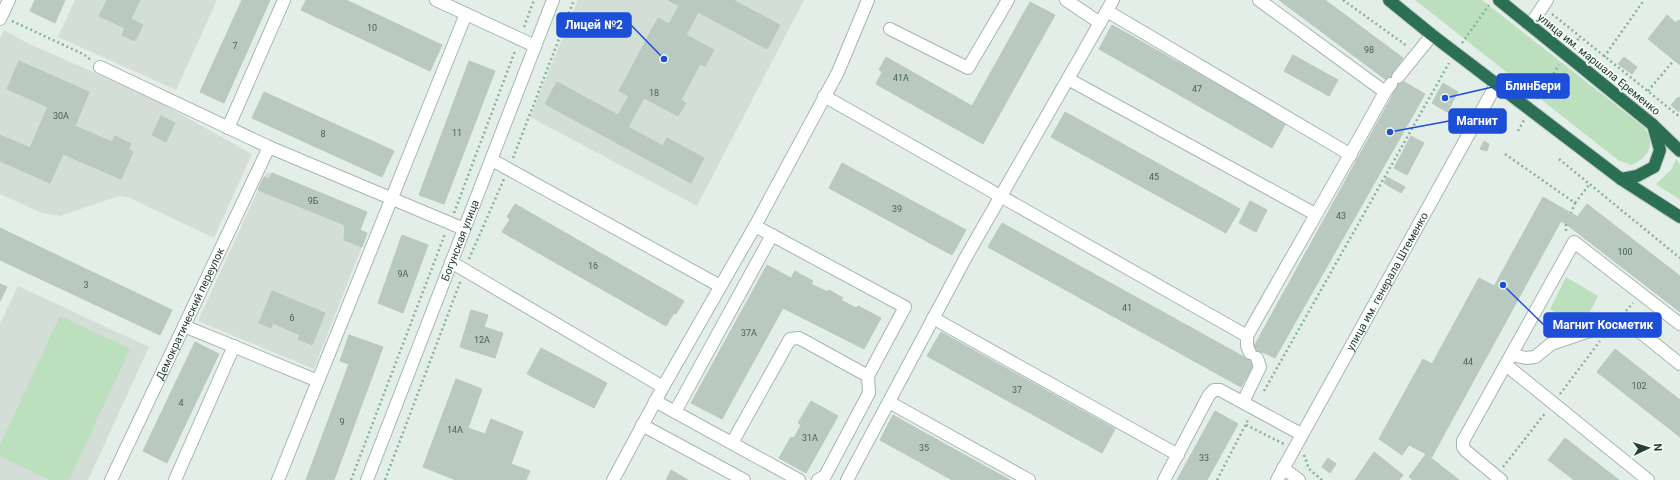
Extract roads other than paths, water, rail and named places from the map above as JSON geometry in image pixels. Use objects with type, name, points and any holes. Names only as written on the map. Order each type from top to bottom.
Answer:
[{"type":"highway","points":[[1389,0],[1529,110],[1621,179],[1680,217]]},
{"type":"highway","name":"улица им. маршала Еременко","points":[[1499,0],[1653,125],[1680,151]]},
{"type":"highway","points":[[1621,179],[1637,176],[1654,167],[1660,150],[1653,125]]},
{"type":"street","points":[[1,18],[9,0]]},
{"type":"street","points":[[228,128],[284,0]]},
{"type":"street","name":"Богунская улица","points":[[367,480],[553,0]]},
{"type":"street","points":[[613,480],[655,401],[755,226],[838,72],[868,0]]},
{"type":"street","points":[[890,29],[968,68],[1008,0]]},
{"type":"street","points":[[1066,0],[1100,23]]},
{"type":"street","points":[[847,480],[933,318],[1000,197],[1113,0]]},
{"type":"street","points":[[1259,0],[1391,85]]},
{"type":"street","points":[[440,1],[535,46]]},
{"type":"street","points":[[1530,25],[1545,3]]},
{"type":"street","points":[[1107,11],[1351,155]]},
{"type":"street","points":[[278,480],[466,14]]},
{"type":"street","points":[[1247,336],[1315,214],[1391,85],[1432,35]]},
{"type":"street","points":[[100,67],[269,147],[464,229]]},
{"type":"street","points":[[1068,79],[1315,214]]},
{"type":"street","name":"улица им. генерала Штеменко","points":[[1277,480],[1301,434],[1497,84]]},
{"type":"street","points":[[824,96],[1247,336],[1260,367],[1243,402]]},
{"type":"street","name":"Демократический переулок","points":[[111,480],[269,147]]},
{"type":"street","points":[[492,160],[720,286]]},
{"type":"street","points":[[755,226],[906,307],[868,376],[869,393],[825,476],[818,480]]},
{"type":"street","points":[[675,412],[772,235]]},
{"type":"street","points":[[1499,478],[1462,447],[1463,441],[1574,242],[1680,324]]},
{"type":"street","points":[[451,262],[663,387]]},
{"type":"street","points":[[933,318],[1178,455]]},
{"type":"street","points":[[1509,360],[1535,357],[1551,344],[1613,323],[1629,323],[1680,364]]},
{"type":"street","points":[[184,326],[318,381]]},
{"type":"street","points":[[732,443],[790,339],[799,338],[868,376]]},
{"type":"street","points":[[175,480],[234,346]]},
{"type":"street","points":[[1509,360],[1553,403],[1648,480]]},
{"type":"street","points":[[1164,480],[1214,390],[1220,390],[1301,434]]},
{"type":"street","points":[[655,401],[799,480]]},
{"type":"street","points":[[889,402],[1029,480]]},
{"type":"street","points":[[642,425],[744,480]]},
{"type":"street","points":[[1283,468],[1299,480]]},
{"type":"place","name":"Лицей №2","points":[[664,59]]},
{"type":"place","name":"БлинБери","points":[[1445,98]]},
{"type":"place","name":"Магнит","points":[[1390,132]]},
{"type":"place","name":"Магнит Косметик","points":[[1503,285]]}]
